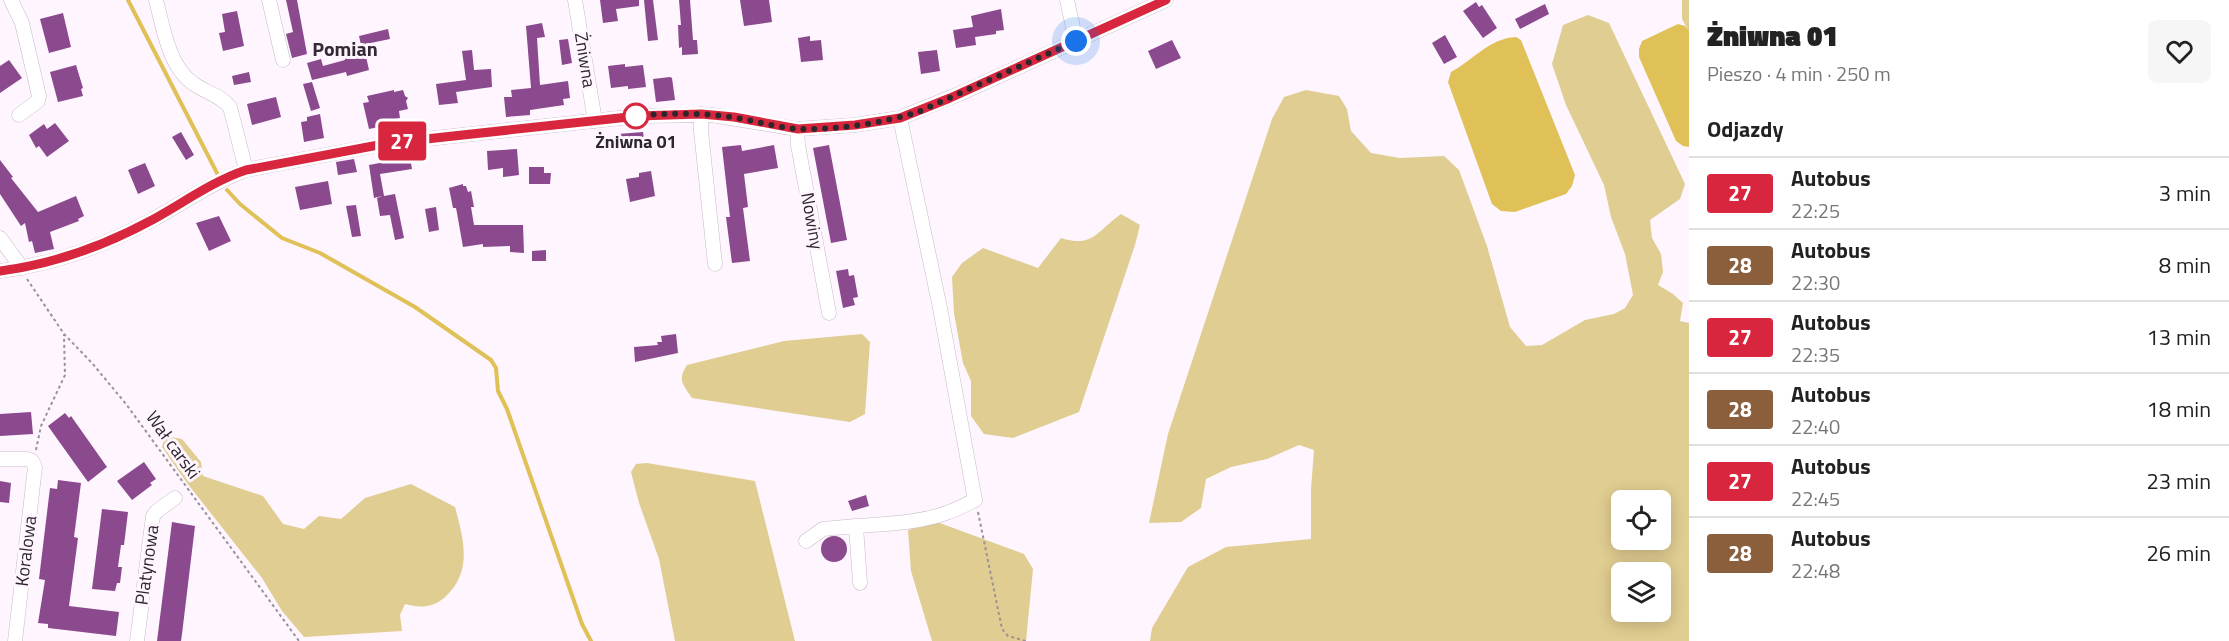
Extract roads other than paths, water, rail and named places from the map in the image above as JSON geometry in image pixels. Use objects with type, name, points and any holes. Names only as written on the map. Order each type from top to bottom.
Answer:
[{"type":"street","points":[[11,0],[22,23],[39,96],[38,101],[19,115]]},
{"type":"street","points":[[156,0],[166,36],[179,67],[194,84],[224,100],[230,107],[246,170]]},
{"type":"street","points":[[269,0],[283,60]]},
{"type":"street","name":"Żniwna","points":[[575,0],[595,121]]},
{"type":"street","points":[[1067,0],[1076,41]]},
{"type":"street","points":[[0,271],[66,258],[98,246],[231,175],[246,170],[389,143],[638,116],[701,114],[734,117],[798,129],[855,125],[900,118],[966,91],[1166,0]]},
{"type":"street","points":[[701,114],[715,264]]},
{"type":"street","points":[[806,541],[823,529],[896,524],[950,512],[975,500],[940,308],[900,118]]},
{"type":"street","name":"Nowiny","points":[[798,129],[798,145],[829,313]]},
{"type":"street","points":[[0,238],[22,268]]},
{"type":"street","name":"Koralowa","points":[[0,459],[32,461],[35,467],[15,641]]},
{"type":"street","name":"Platynowa","points":[[137,641],[153,516],[175,498]]},
{"type":"street","points":[[856,526],[860,583]]},
{"type":"waterway","points":[[128,0],[217,173]]},
{"type":"waterway","points":[[227,190],[240,204],[282,238],[320,253],[415,307],[491,360],[496,368],[498,391],[507,409],[582,624],[591,641]]},
{"type":"place","name":"Żniwna 01","points":[[636,116]]},
{"type":"district","name":"Pomian","points":[[345,49]]}]
